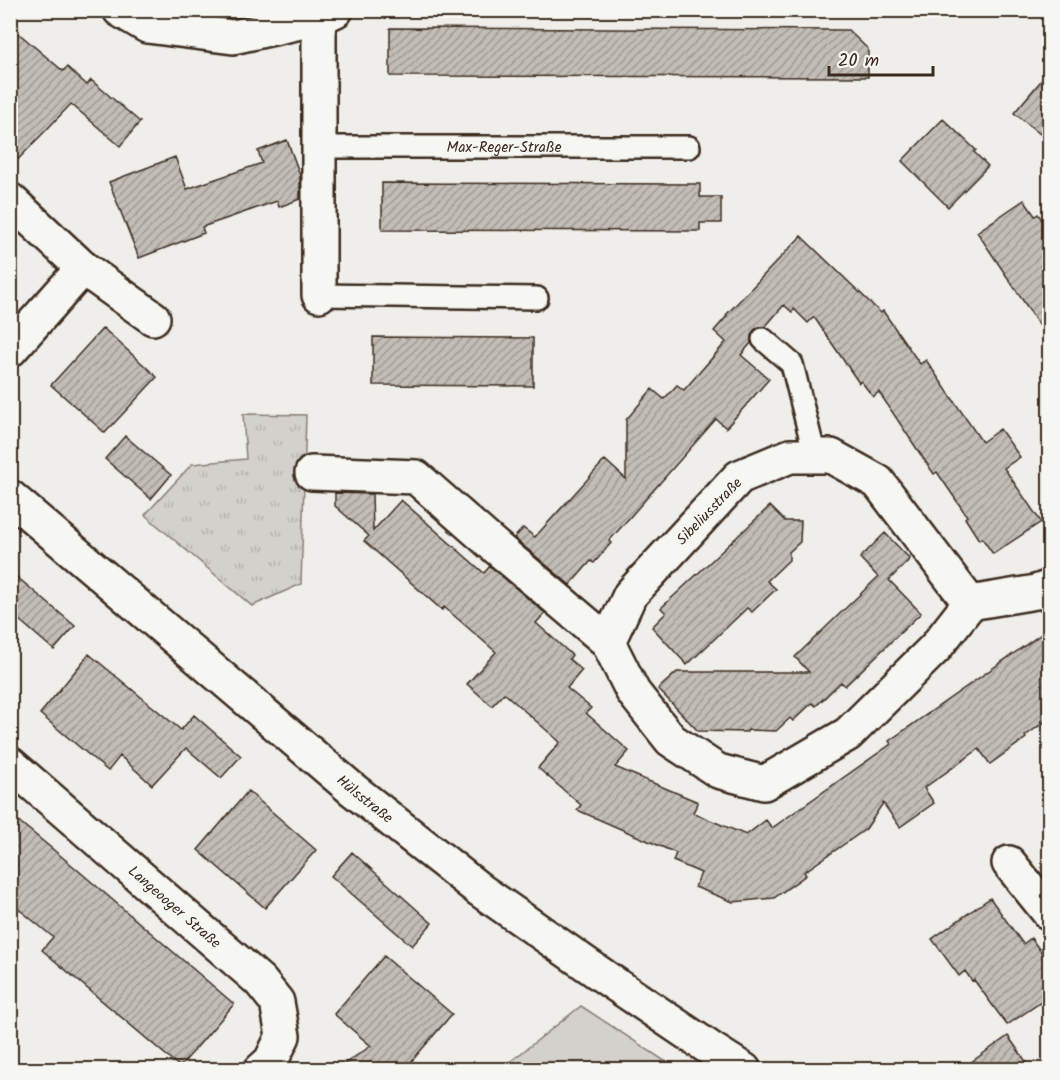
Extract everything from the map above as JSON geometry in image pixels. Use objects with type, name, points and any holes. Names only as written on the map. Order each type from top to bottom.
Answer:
[{"type":"street","points":[[120,10],[147,26],[233,37],[328,14],[320,147],[319,296]]},
{"type":"street","points":[[10,200],[84,268],[153,318]]},
{"type":"street","points":[[10,350],[84,268]]},
{"type":"street","name":"Sibeliusstraße","points":[[608,642],[630,595],[739,477],[790,456],[831,456],[878,482],[970,603]]},
{"type":"street","points":[[312,472],[416,477],[608,642],[633,692],[671,740],[718,771],[764,783],[848,734],[935,648],[970,603],[1036,592],[1050,587]]},
{"type":"street","name":"Hülsstraße","points":[[10,497],[352,789],[480,890],[744,1070]]},
{"type":"street","name":"Langeooger Straße","points":[[10,764],[260,981],[277,1002],[283,1036],[271,1061],[261,1070]]},
{"type":"street","points":[[1009,863],[1050,914]]},
{"type":"lane","name":"Max-Reger-Straße","points":[[320,147],[689,147]]},
{"type":"lane","points":[[319,296],[537,298]]},
{"type":"lane","points":[[763,339],[792,364],[815,456]]},
{"type":"green space","points":[[243,414],[306,415],[301,584],[252,606],[145,515],[192,464],[246,459]]},
{"type":"green space","points":[[581,1006],[677,1069],[501,1069]]},
{"type":"building","points":[[10,26],[63,71],[67,67],[87,85],[91,80],[140,122],[120,146],[71,104],[10,168]]},
{"type":"building","points":[[390,28],[848,30],[868,49],[868,77],[390,76]]},
{"type":"building","points":[[1050,70],[1050,142],[1014,113]]},
{"type":"building","points":[[943,119],[976,150],[974,152],[988,166],[948,207],[902,161]]},
{"type":"building","points":[[287,140],[300,175],[300,199],[279,207],[277,201],[202,227],[204,233],[139,258],[109,182],[175,157],[187,189],[262,163],[258,151]]},
{"type":"building","points":[[382,183],[700,184],[700,197],[721,197],[721,223],[700,223],[700,231],[382,230]]},
{"type":"building","points":[[1024,200],[1035,216],[1038,214],[1050,231],[1050,341],[977,232]]},
{"type":"building","points":[[801,236],[881,313],[883,311],[920,364],[926,360],[982,442],[1000,429],[1020,457],[1004,468],[1041,522],[993,554],[982,538],[979,540],[965,518],[967,516],[937,472],[934,474],[879,392],[873,397],[861,381],[859,383],[814,317],[808,323],[794,309],[792,312],[784,305],[765,327],[754,330],[751,343],[741,355],[769,379],[726,428],[716,419],[609,541],[611,543],[594,563],[591,561],[570,585],[514,538],[523,528],[535,537],[605,460],[626,479],[626,420],[652,389],[664,399],[677,385],[684,390],[726,342],[714,331],[726,315]]},
{"type":"building","points":[[103,328],[157,377],[105,433],[51,385]]},
{"type":"building","points":[[373,337],[533,338],[533,386],[373,385]]},
{"type":"building","points":[[125,436],[171,475],[151,499],[105,459]]},
{"type":"building","points":[[335,493],[372,494],[373,531],[401,500],[484,573],[490,566],[545,613],[536,623],[572,655],[569,659],[582,670],[567,688],[591,708],[586,713],[629,751],[615,767],[698,802],[693,813],[746,835],[766,820],[772,828],[891,744],[889,741],[1050,628],[1050,718],[990,764],[979,749],[924,788],[934,803],[900,827],[883,803],[866,829],[804,872],[806,875],[774,898],[733,902],[695,887],[701,873],[673,861],[676,853],[577,810],[581,805],[538,768],[560,742],[504,693],[492,706],[467,684],[496,652],[444,607],[442,610],[364,541],[369,536],[335,506]]},
{"type":"building","points":[[770,506],[785,521],[801,521],[800,542],[789,552],[789,560],[767,581],[776,589],[752,612],[747,608],[687,665],[652,627],[666,613],[661,608]]},
{"type":"building","points":[[885,533],[910,559],[889,580],[921,613],[845,686],[841,682],[816,706],[812,703],[793,721],[790,718],[776,731],[698,731],[658,689],[677,672],[809,672],[795,657],[878,577],[860,558]]},
{"type":"building","points":[[10,571],[75,626],[54,650],[10,612]]},
{"type":"building","points":[[89,654],[181,730],[194,715],[241,756],[221,778],[186,748],[152,785],[120,756],[108,771],[40,714]]},
{"type":"building","points":[[248,791],[316,850],[265,908],[198,850]]},
{"type":"building","points":[[10,814],[234,1004],[180,1067],[42,950],[53,937],[10,902]]},
{"type":"building","points":[[352,852],[432,923],[412,946],[331,876]]},
{"type":"building","points":[[990,898],[1023,944],[1031,938],[1050,964],[1050,996],[1007,1025],[974,980],[972,981],[965,971],[959,976],[932,939]]},
{"type":"building","points":[[384,956],[452,1014],[404,1070],[335,1070],[371,1046],[334,1014]]},
{"type":"building","points":[[1008,1036],[1032,1070],[960,1070]]}]
